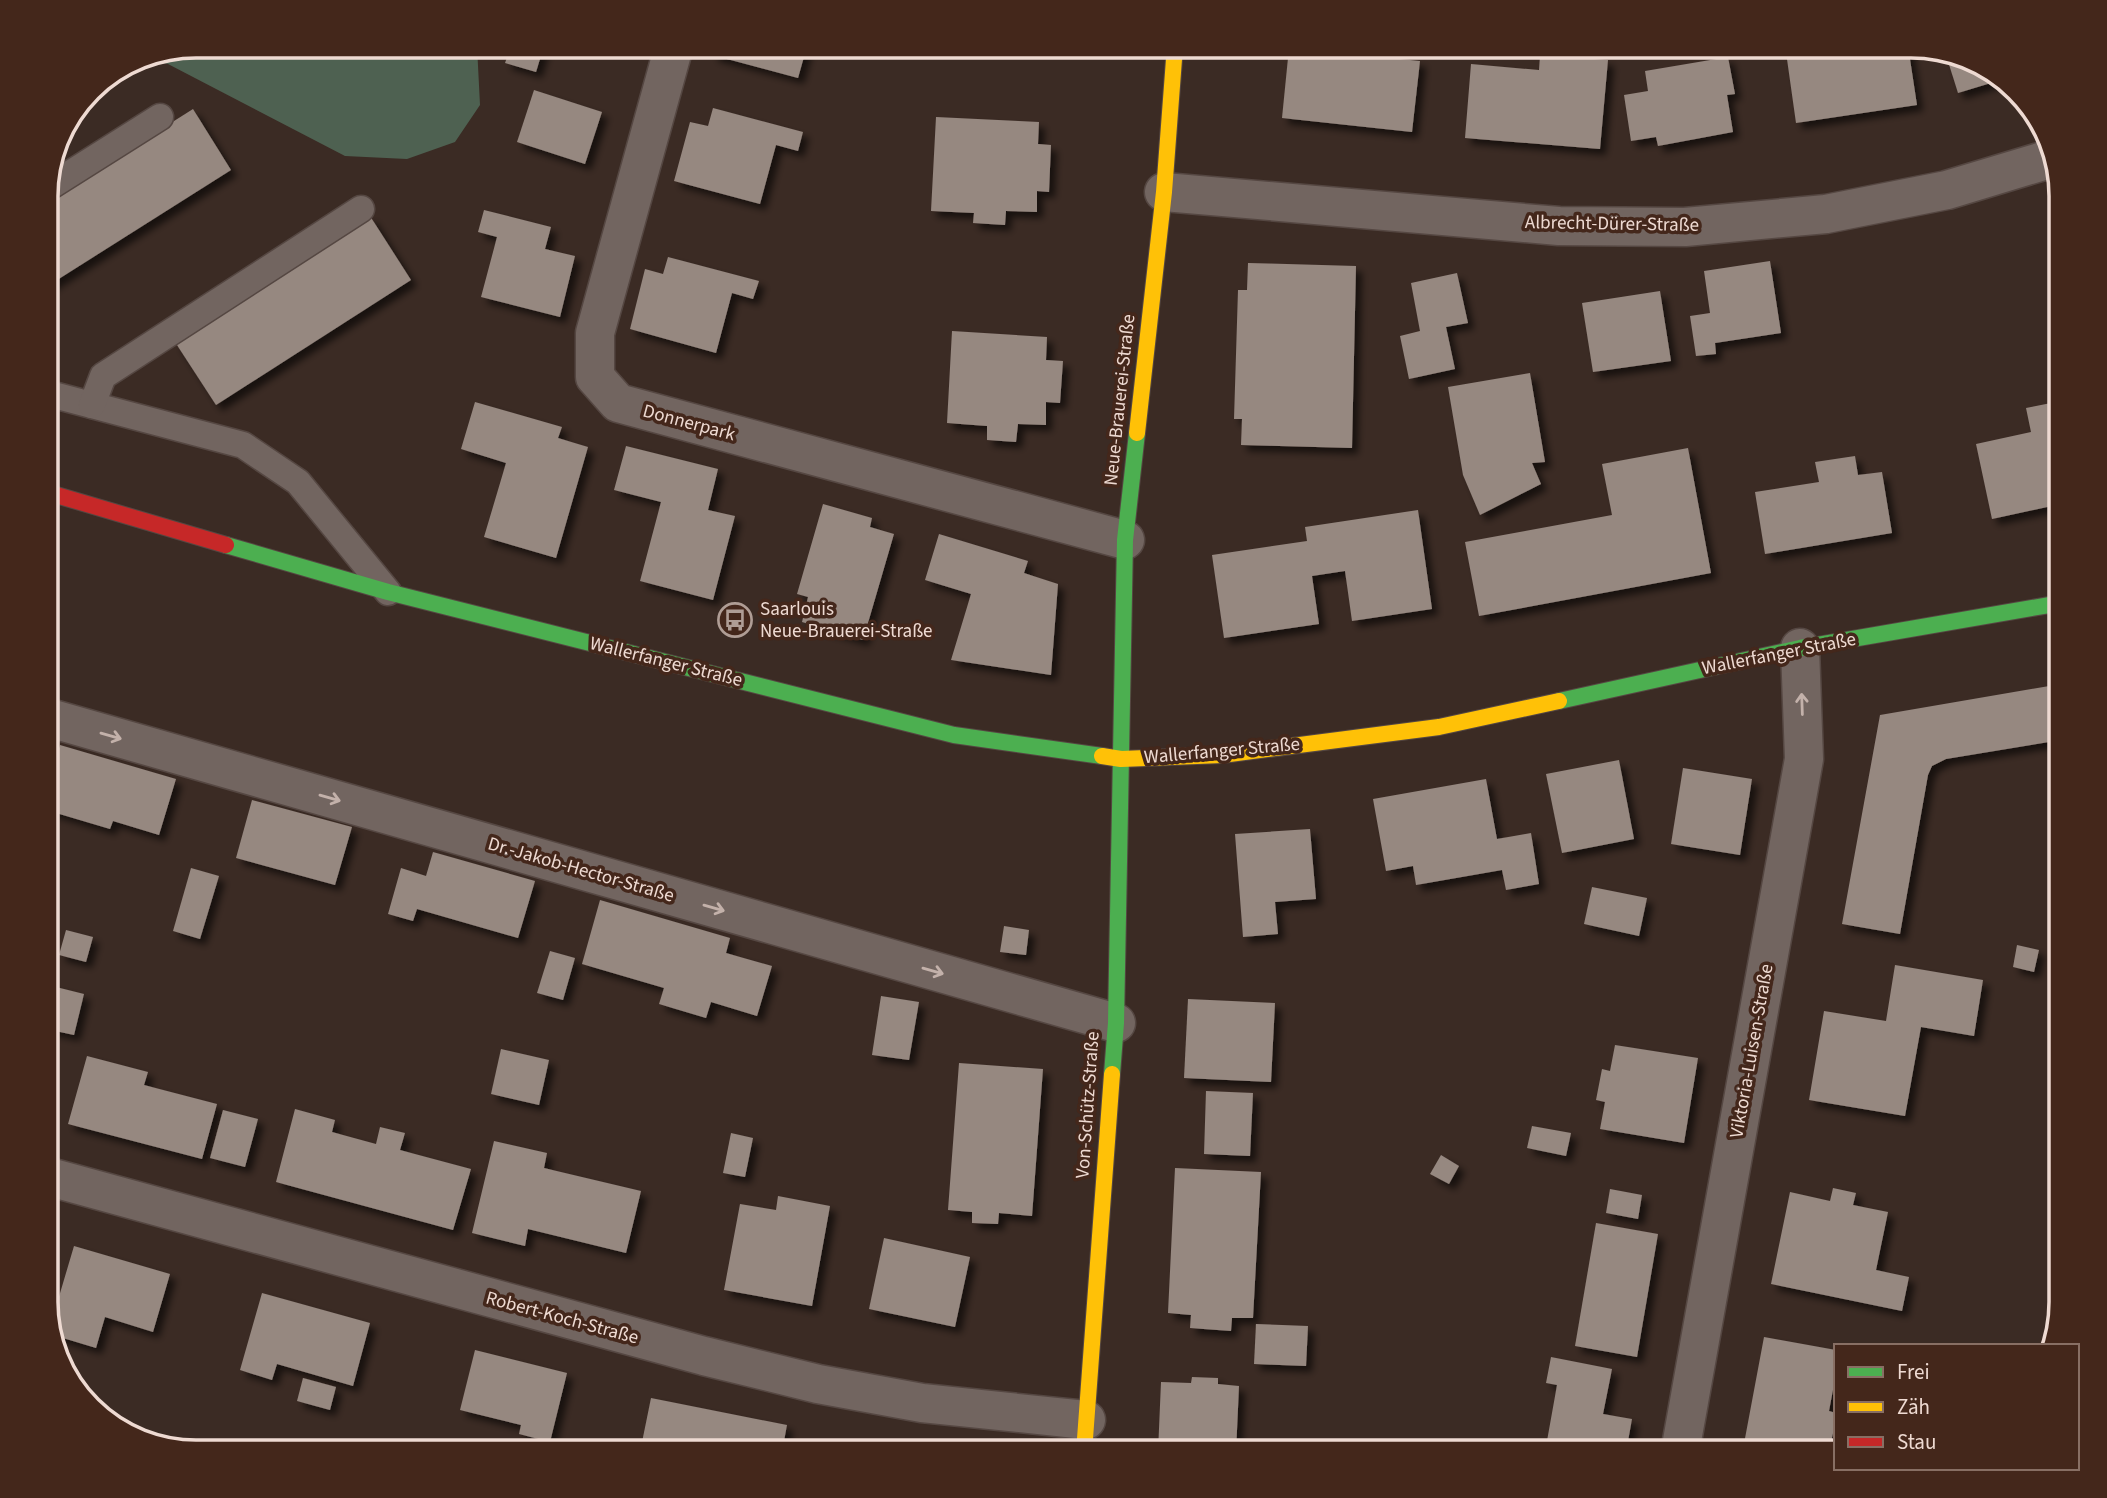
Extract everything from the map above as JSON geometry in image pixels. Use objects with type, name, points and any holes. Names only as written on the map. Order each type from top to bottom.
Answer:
[{"type":"main road","name":"Neue-Brauerei-Straße","points":[[1121,759],[1125,540],[1164,192],[1174,58]]},
{"type":"main road","name":"Wallerfanger Straße","points":[[58,496],[388,592],[954,735],[1121,759],[1222,755],[1439,727],[1800,648],[2049,605]]},
{"type":"main road","name":"Von-Schütz-Straße","points":[[1085,1436],[1116,1023],[1121,759]]},
{"type":"street","name":"Donnerpark","points":[[671,58],[594,333],[595,377],[618,403],[1125,540]]},
{"type":"street","name":"Albrecht-Dürer-Straße","points":[[1164,192],[1559,226],[1685,228],[1826,214],[1947,190],[2045,160]]},
{"type":"street","name":"Viktoria-Luisen-Straße","points":[[1682,1440],[1804,760],[1800,648]]},
{"type":"street","name":"Dr.-Jakob-Hector-Straße","points":[[58,720],[1116,1023]]},
{"type":"street","name":"Robert-Koch-Straße","points":[[58,1179],[704,1356],[805,1381],[1085,1436]]},
{"type":"lane","points":[[59,181],[160,117]]},
{"type":"lane","points":[[92,405],[103,376],[361,209]]},
{"type":"lane","points":[[58,396],[243,445],[298,482],[388,592]]},
{"type":"green space","points":[[196,58],[478,58],[480,105],[455,142],[407,159],[345,156],[160,62]]},
{"type":"building","points":[[507,58],[540,58],[536,72],[505,63]]},
{"type":"building","points":[[723,58],[804,58],[798,78]]},
{"type":"building","points":[[1288,58],[1390,58],[1420,61],[1412,132],[1282,118]]},
{"type":"building","points":[[1540,58],[1608,60],[1600,149],[1465,138],[1471,64],[1539,70]]},
{"type":"building","points":[[1728,58],[1735,94],[1727,95],[1733,132],[1658,146],[1656,137],[1631,141],[1624,95],[1648,91],[1645,71]]},
{"type":"building","points":[[1787,58],[1910,58],[1917,105],[1796,123]]},
{"type":"building","points":[[1949,63],[1991,83],[1958,93]]},
{"type":"building","points":[[534,90],[602,112],[585,164],[517,142]]},
{"type":"building","points":[[713,108],[803,132],[798,151],[776,145],[760,204],[674,181],[690,122],[708,126]]},
{"type":"building","points":[[193,109],[231,170],[58,279],[58,194]]},
{"type":"building","points":[[936,117],[1039,122],[1038,144],[1051,145],[1049,192],[1037,191],[1037,212],[1006,211],[1005,225],[973,223],[974,213],[931,211]]},
{"type":"building","points":[[484,210],[551,227],[545,249],[575,256],[560,317],[481,297],[497,237],[478,232]]},
{"type":"building","points":[[370,216],[411,280],[216,405],[175,342]]},
{"type":"building","points":[[668,257],[759,281],[753,299],[732,293],[716,353],[630,329],[645,269],[663,274]]},
{"type":"building","points":[[1770,261],[1781,333],[1715,343],[1716,354],[1696,356],[1690,316],[1710,313],[1704,271]]},
{"type":"building","points":[[1248,263],[1356,266],[1352,448],[1241,445],[1242,419],[1234,419],[1238,290],[1247,290]]},
{"type":"building","points":[[1457,273],[1468,323],[1446,327],[1455,369],[1409,379],[1400,336],[1420,331],[1411,283]]},
{"type":"building","points":[[1660,291],[1671,361],[1593,372],[1582,303]]},
{"type":"building","points":[[952,331],[1047,337],[1046,360],[1063,361],[1060,403],[1046,402],[1046,425],[1018,424],[1016,442],[987,440],[987,426],[947,423]]},
{"type":"building","points":[[1530,373],[1545,462],[1532,463],[1541,484],[1480,515],[1463,475],[1448,387]]},
{"type":"building","points":[[475,402],[562,427],[558,438],[588,447],[556,558],[484,537],[506,463],[461,449]]},
{"type":"building","points":[[2049,403],[2049,507],[1992,519],[1976,444],[2031,432],[2026,408]]},
{"type":"building","points":[[626,446],[718,469],[708,510],[735,516],[713,600],[640,581],[661,502],[614,490]]},
{"type":"building","points":[[1688,448],[1711,573],[1479,616],[1465,542],[1612,515],[1602,464]]},
{"type":"building","points":[[1855,456],[1858,475],[1882,472],[1892,533],[1765,554],[1755,492],[1819,482],[1815,462]]},
{"type":"building","points":[[823,504],[872,518],[870,527],[894,534],[863,640],[802,622],[808,597],[797,594]]},
{"type":"building","points":[[1418,510],[1432,609],[1352,621],[1345,571],[1312,576],[1319,624],[1224,638],[1212,555],[1307,541],[1305,527]]},
{"type":"building","points":[[939,534],[1028,561],[1024,573],[1058,584],[1051,675],[951,660],[971,594],[925,580]]},
{"type":"building","points":[[2049,686],[2049,742],[1946,759],[1932,766],[1928,775],[1900,934],[1842,924],[1880,715]]},
{"type":"building","points":[[60,745],[176,779],[159,835],[113,821],[110,829],[58,814]]},
{"type":"building","points":[[1619,760],[1634,839],[1562,853],[1546,774]]},
{"type":"building","points":[[1683,768],[1752,779],[1740,855],[1671,844]]},
{"type":"building","points":[[1486,779],[1497,839],[1531,833],[1539,884],[1506,890],[1502,870],[1416,885],[1413,866],[1386,871],[1373,799]]},
{"type":"building","points":[[252,800],[352,827],[335,885],[236,858]]},
{"type":"building","points":[[1310,829],[1316,899],[1275,902],[1278,934],[1243,937],[1235,834]]},
{"type":"building","points":[[433,852],[535,881],[518,938],[417,909],[413,921],[388,914],[401,868],[426,876]]},
{"type":"building","points":[[191,868],[219,876],[200,939],[173,931]]},
{"type":"building","points":[[1592,887],[1647,898],[1639,936],[1584,924]]},
{"type":"building","points":[[600,900],[730,938],[726,953],[772,966],[757,1016],[711,1002],[706,1018],[659,1004],[664,988],[582,964]]},
{"type":"building","points":[[1004,926],[1029,930],[1026,955],[1000,952]]},
{"type":"building","points":[[66,930],[93,937],[86,962],[59,955]]},
{"type":"building","points":[[2017,945],[2039,950],[2034,972],[2013,967]]},
{"type":"building","points":[[550,951],[575,958],[563,1000],[537,993]]},
{"type":"building","points":[[1895,965],[1983,980],[1974,1036],[1921,1027],[1905,1116],[1809,1100],[1824,1011],[1886,1021]]},
{"type":"building","points":[[58,988],[84,994],[74,1035],[58,1032]]},
{"type":"building","points":[[881,996],[919,1002],[909,1060],[872,1055]]},
{"type":"building","points":[[1188,999],[1275,1003],[1271,1082],[1184,1078]]},
{"type":"building","points":[[1615,1045],[1698,1058],[1684,1143],[1600,1129],[1605,1102],[1596,1100],[1602,1069],[1610,1071]]},
{"type":"building","points":[[501,1049],[549,1060],[539,1105],[491,1094]]},
{"type":"building","points":[[87,1056],[148,1072],[144,1085],[217,1104],[202,1159],[68,1124]]},
{"type":"building","points":[[959,1063],[1043,1069],[1032,1216],[999,1213],[998,1224],[972,1223],[972,1212],[948,1210]]},
{"type":"building","points":[[1206,1091],[1253,1093],[1250,1156],[1204,1154]]},
{"type":"building","points":[[295,1109],[335,1120],[332,1132],[376,1144],[380,1127],[405,1133],[400,1150],[471,1169],[453,1230],[276,1182]]},
{"type":"building","points":[[223,1110],[258,1119],[245,1167],[210,1158]]},
{"type":"building","points":[[1532,1126],[1571,1133],[1566,1156],[1527,1148]]},
{"type":"building","points":[[731,1133],[753,1138],[745,1177],[723,1173]]},
{"type":"building","points":[[494,1141],[547,1153],[544,1168],[641,1191],[626,1253],[528,1229],[525,1246],[472,1233]]},
{"type":"building","points":[[1441,1155],[1459,1166],[1449,1184],[1430,1174]]},
{"type":"building","points":[[1175,1168],[1261,1172],[1253,1318],[1232,1318],[1231,1331],[1190,1328],[1191,1315],[1168,1313]]},
{"type":"building","points":[[1833,1188],[1856,1193],[1853,1205],[1888,1212],[1876,1270],[1909,1277],[1902,1311],[1771,1284],[1790,1192],[1830,1201]]},
{"type":"building","points":[[1610,1189],[1642,1195],[1638,1219],[1606,1213]]},
{"type":"building","points":[[778,1196],[830,1206],[812,1306],[724,1290],[740,1204],[776,1210]]},
{"type":"building","points":[[1596,1223],[1658,1234],[1637,1357],[1575,1346]]},
{"type":"building","points":[[884,1238],[970,1257],[955,1327],[869,1309]]},
{"type":"building","points":[[74,1246],[170,1274],[153,1332],[105,1317],[96,1348],[63,1338],[58,1300]]},
{"type":"building","points":[[262,1293],[370,1323],[353,1386],[277,1364],[272,1380],[240,1370]]},
{"type":"building","points":[[1256,1324],[1308,1326],[1306,1366],[1254,1364]]},
{"type":"building","points":[[1764,1337],[1834,1350],[1834,1385],[1829,1411],[1834,1412],[1832,1440],[1745,1440]]},
{"type":"building","points":[[475,1350],[567,1373],[550,1440],[519,1434],[521,1425],[460,1410]]},
{"type":"building","points":[[1551,1357],[1612,1369],[1603,1414],[1632,1419],[1628,1440],[1547,1440],[1557,1385],[1546,1383]]},
{"type":"building","points":[[1192,1377],[1218,1378],[1218,1384],[1239,1386],[1237,1440],[1159,1440],[1161,1382],[1191,1383]]},
{"type":"building","points":[[303,1378],[336,1387],[330,1410],[297,1401]]},
{"type":"building","points":[[651,1398],[787,1425],[784,1440],[642,1440]]},
{"type":"traffic: fast","points":[[1112,1074],[1116,1023],[1125,540],[1137,433]]},
{"type":"traffic: fast","points":[[226,545],[388,592],[954,735],[1102,756]]},
{"type":"traffic: fast","points":[[1559,701],[1800,648],[2049,605]]},
{"type":"traffic: slow","points":[[1137,433],[1164,192],[1174,58]]},
{"type":"traffic: slow","points":[[1102,756],[1121,759],[1222,755],[1439,727],[1559,701]]},
{"type":"traffic: slow","points":[[1085,1440],[1112,1074]]},
{"type":"traffic: jam","points":[[58,496],[226,545]]},
{"type":"place","name":"Saarlouis Neue-Brauerei-Straße","points":[[735,620]]}]
